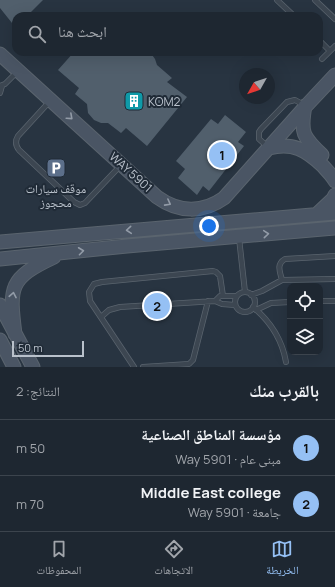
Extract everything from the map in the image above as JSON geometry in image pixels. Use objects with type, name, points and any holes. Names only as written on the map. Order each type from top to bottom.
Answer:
[{"type":"street","name":"WAY 5901","points":[[0,54],[164,202],[179,208],[195,210],[211,206],[224,198],[306,106],[331,81]]},
{"type":"street","points":[[306,106],[302,126],[306,139],[335,167]]},
{"type":"street","points":[[269,148],[276,146],[291,146],[305,151],[331,174],[335,181]]},
{"type":"street","points":[[317,214],[333,199],[335,194]]},
{"type":"street","points":[[0,242],[335,213]]},
{"type":"street","points":[[0,259],[127,246],[335,228]]},
{"type":"street","points":[[0,236],[16,241]]},
{"type":"street","points":[[15,334],[12,300],[13,292],[19,279],[30,268],[63,253]]},
{"type":"street","points":[[0,305],[33,367]]},
{"type":"street","points":[[0,340],[14,367]]},
{"type":"lane","points":[[315,0],[335,19]]},
{"type":"lane","points":[[281,1],[291,12]]},
{"type":"lane","points":[[323,44],[330,51]]},
{"type":"lane","points":[[322,59],[335,46]]},
{"type":"lane","points":[[0,93],[1,86],[18,70]]},
{"type":"lane","points":[[51,100],[18,136],[16,145],[74,202],[80,205],[85,204],[122,164]]},
{"type":"lane","points":[[269,148],[259,139],[258,136],[261,129],[287,102],[295,100],[306,106]]},
{"type":"lane","points":[[239,236],[245,292]]},
{"type":"lane","points":[[282,280],[279,267],[285,259],[335,256]]},
{"type":"lane","points":[[134,367],[90,300],[89,296],[91,288],[98,282],[216,272],[220,276],[223,296]]},
{"type":"lane","points":[[251,295],[282,280],[335,278]]},
{"type":"lane","points":[[245,292],[251,295],[254,300],[254,308],[265,318],[275,331],[282,346],[286,362]]},
{"type":"lane","points":[[101,317],[109,310],[120,308],[208,302],[215,301],[223,296],[237,296],[245,292]]},
{"type":"lane","points":[[237,296],[235,298],[235,305],[239,310],[245,312],[271,303],[287,302]]},
{"type":"lane","points":[[215,301],[222,304],[235,305]]},
{"type":"lane","points":[[323,301],[335,301]]},
{"type":"lane","points":[[143,367],[189,364],[192,362],[208,302]]},
{"type":"building","points":[[0,0],[43,0],[31,12],[12,12],[12,23],[0,8]]},
{"type":"building","name":"KOM2","points":[[70,56],[153,56],[157,65],[172,78],[167,82],[187,97],[147,146],[126,128],[121,133],[108,123],[101,123],[94,120],[88,113],[87,104],[75,94],[79,88],[58,70]]},
{"type":"building","points":[[225,115],[246,132],[238,142],[244,146],[209,191],[203,186],[197,195],[178,178],[185,169],[176,161],[211,119],[218,124]]},
{"type":"place","name":"KOM2","points":[[134,101]]},
{"type":"place","name":"مؤسسة المناطق الصناعية","points":[[222,155]]},
{"type":"place","name":"موقف سيارات محجوز","points":[[56,168]]},
{"type":"place","name":"Middle East college","points":[[157,306]]}]
